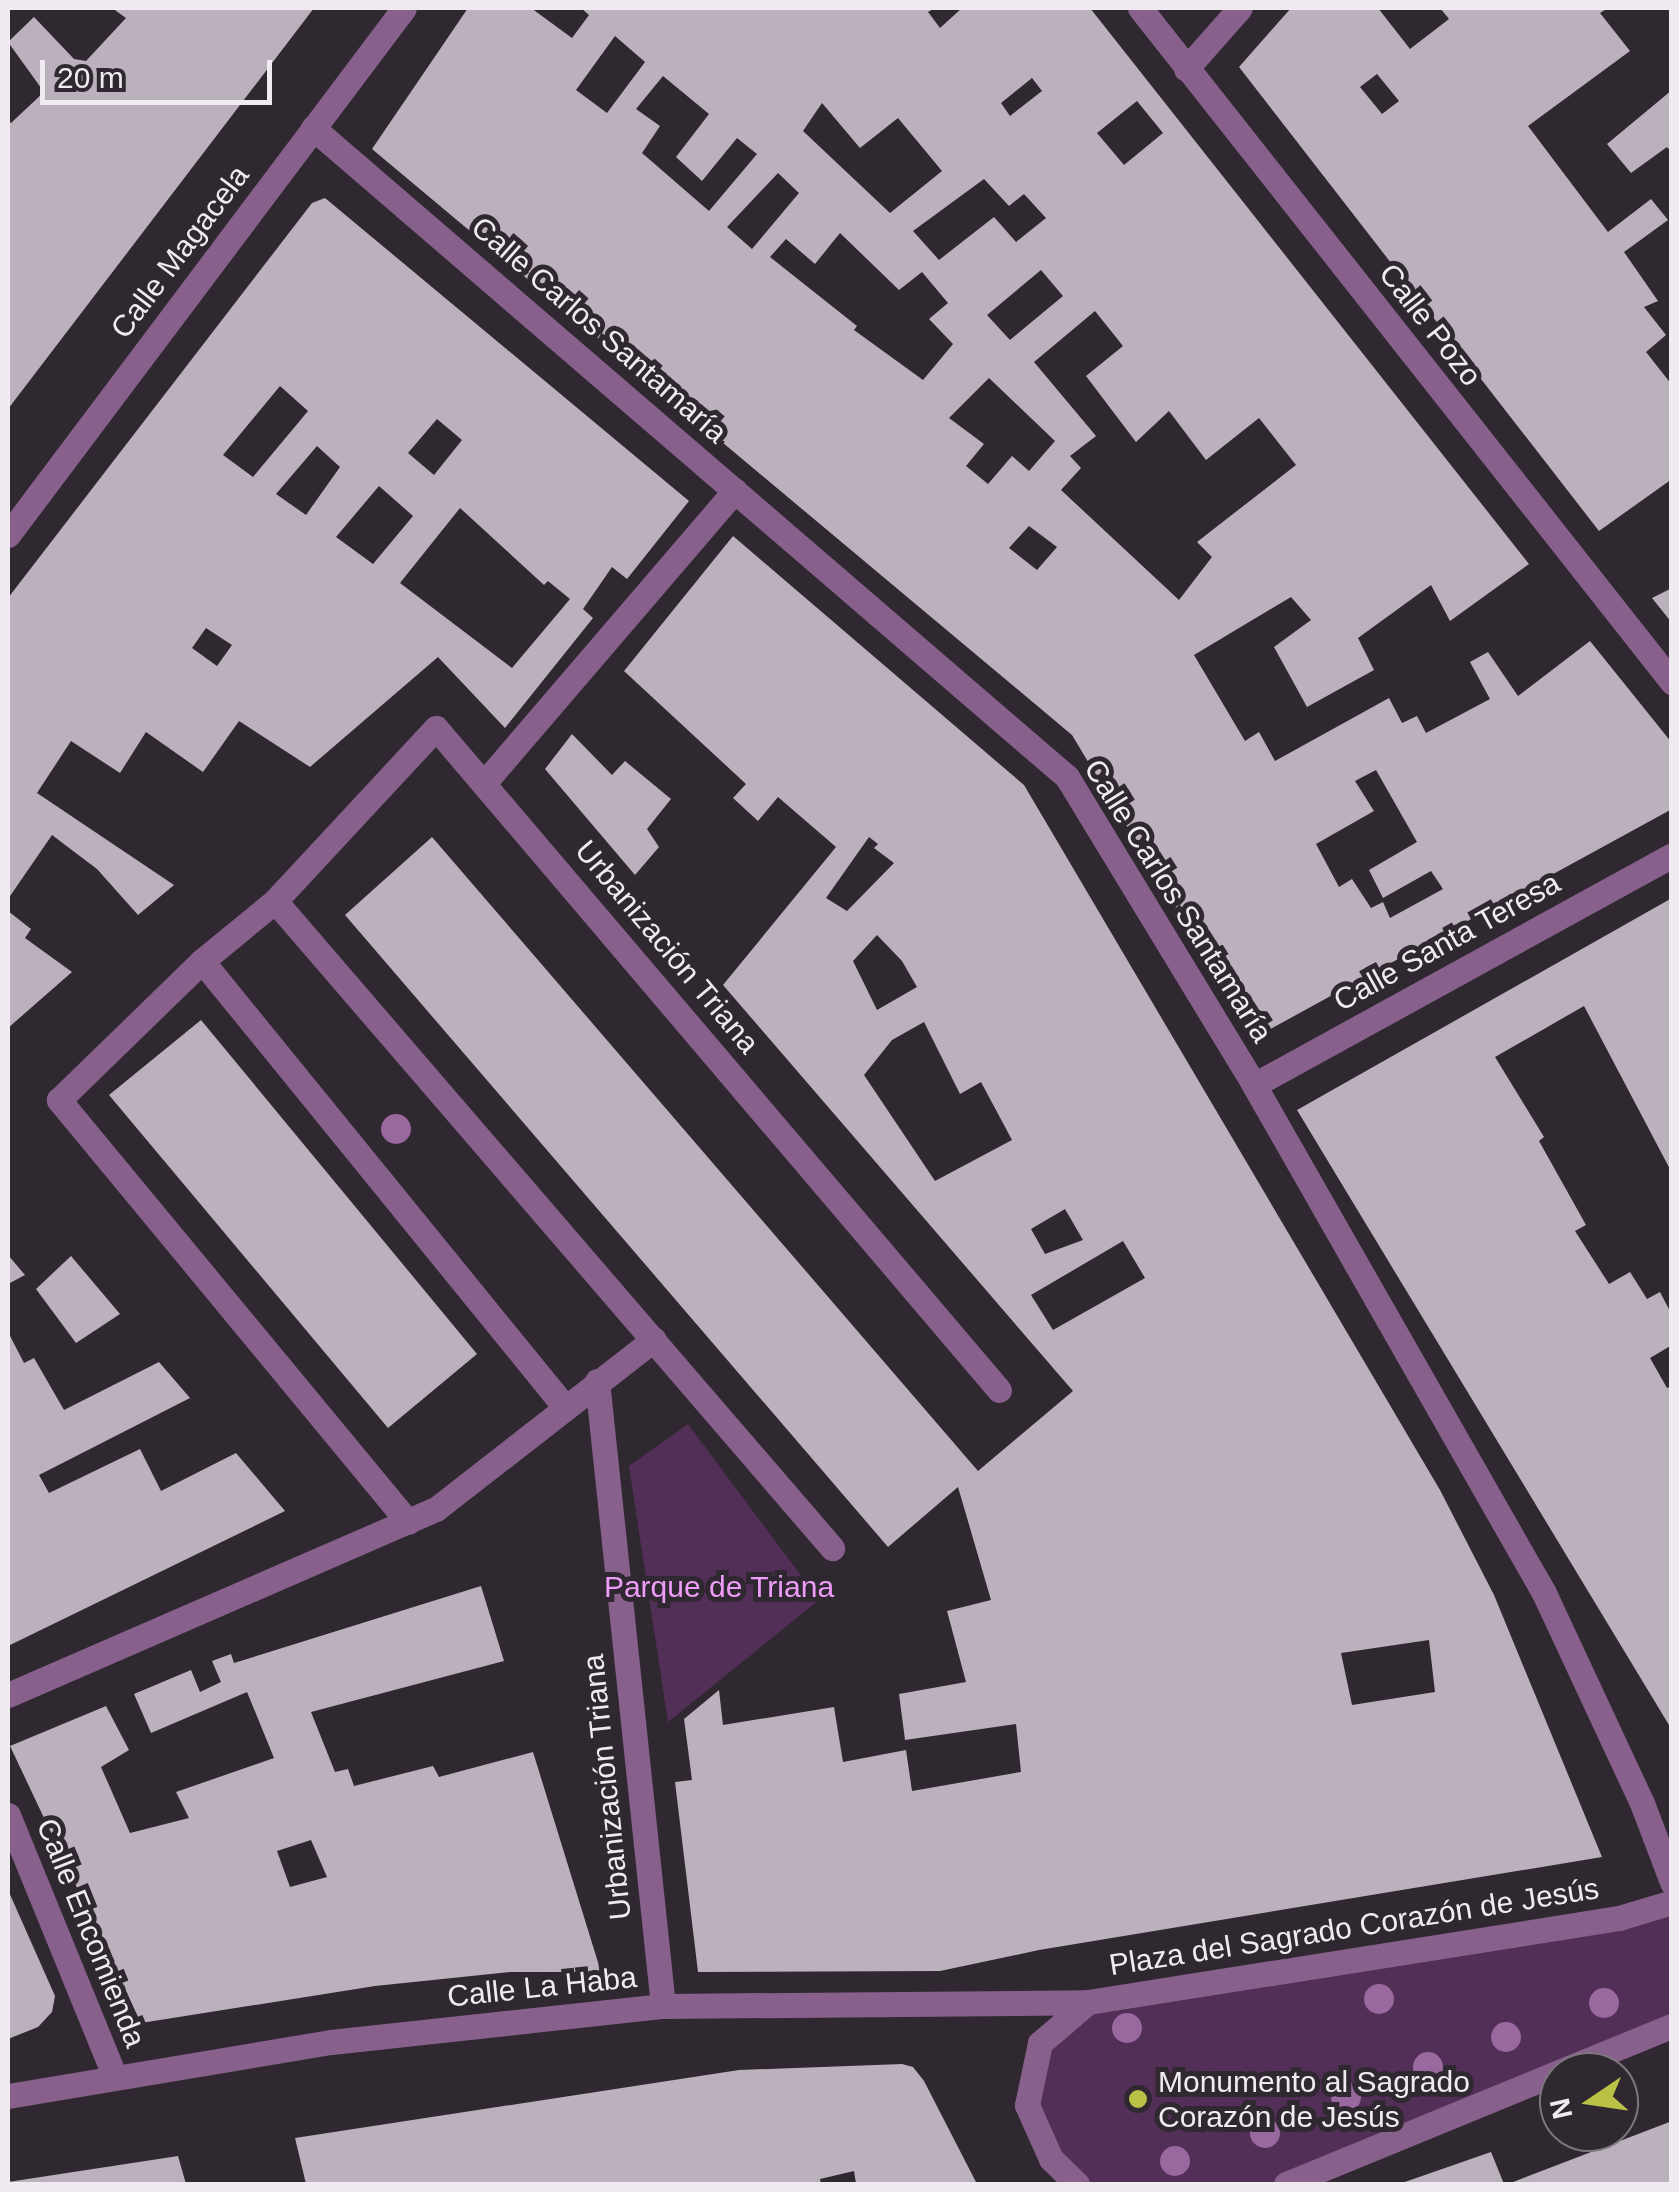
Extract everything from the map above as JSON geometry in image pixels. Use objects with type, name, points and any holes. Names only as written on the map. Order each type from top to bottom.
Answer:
[{"type":"street","name":"Calle Magacela","points":[[8,536],[404,8]]},
{"type":"street","name":"Calle Pozo","points":[[1140,8],[1672,682]]},
{"type":"street","points":[[1186,69],[1240,8]]},
{"type":"street","name":"Calle Carlos Santamaría","points":[[313,128],[1068,777],[1254,1086],[1544,1593],[1664,1848],[1672,1882]]},
{"type":"street","points":[[485,782],[735,490]]},
{"type":"street","name":"Urbanización Triana","points":[[408,1522],[59,1100],[202,961],[275,900],[436,728],[1000,1390]]},
{"type":"street","name":"Calle Santa Teresa","points":[[1254,1086],[1672,855]]},
{"type":"street","points":[[275,900],[832,1548]]},
{"type":"street","points":[[202,961],[564,1406]]},
{"type":"street","points":[[8,1695],[436,1509],[654,1339]]},
{"type":"street","name":"Urbanización Triana","points":[[597,1381],[663,2006]]},
{"type":"street","name":"Calle Encomienda","points":[[8,1815],[114,2075]]},
{"type":"street","name":"Plaza del Sagrado Corazón de Jesús","points":[[1078,2184],[1051,2159],[1026,2104],[1040,2042],[1088,2002],[1619,1918],[1672,1902]]},
{"type":"street","name":"Calle La Haba","points":[[8,2096],[114,2075],[331,2042],[663,2006],[1088,2002]]},
{"type":"street","points":[[1286,2184],[1672,2026]]},
{"type":"green space","name":"Parque de Triana","points":[[688,1424],[819,1600],[668,1722],[629,1466]]},
{"type":"green space","points":[[1671,1902],[1671,2026],[1608,2052],[1539,2052],[1539,2080],[1286,2184],[1077,2184],[1027,2105],[1040,2043],[1088,2002]]},
{"type":"building","points":[[112,8],[314,8],[8,409],[8,120],[11,123],[44,92],[8,42],[34,17],[74,59],[86,61],[126,18]]},
{"type":"building","points":[[468,8],[531,8],[572,38],[589,15],[581,8],[935,8],[928,12],[940,28],[962,8],[1090,8],[1529,564],[1450,621],[1431,585],[1358,638],[1374,670],[1307,707],[1274,647],[1311,620],[1291,597],[1194,655],[1245,741],[1259,732],[1275,761],[1389,698],[1402,723],[1417,716],[1426,733],[1490,699],[1470,662],[1488,652],[1518,696],[1590,641],[1672,743],[1672,809],[1254,1038],[1072,735],[372,149]],"holes":[[[615,36],[645,62],[607,113],[576,90]],[[663,76],[709,114],[676,157],[702,181],[737,138],[757,154],[709,211],[642,153],[660,126],[636,109]],[[1032,78],[1042,91],[1010,116],[1001,103]],[[1137,101],[1163,133],[1124,165],[1097,133]],[[822,103],[860,148],[898,118],[942,171],[890,213],[803,131]],[[778,173],[799,193],[752,249],[727,227]],[[984,179],[1009,206],[1024,194],[1046,218],[1016,242],[994,217],[939,260],[913,231]],[[840,233],[899,290],[922,272],[948,303],[929,319],[953,344],[923,380],[854,330],[857,326],[770,257],[786,239],[815,264]],[[1041,270],[1063,296],[1010,340],[987,315]],[[1095,311],[1123,346],[1086,376],[1136,442],[1169,411],[1206,460],[1259,418],[1296,465],[1197,542],[1212,557],[1179,600],[1061,490],[1081,468],[1070,456],[1096,436],[1034,362]],[[989,378],[1055,441],[1029,471],[1012,456],[988,484],[966,466],[984,444],[949,418]],[[1029,526],[1057,547],[1037,570],[1009,548]],[[1376,770],[1417,842],[1369,870],[1383,898],[1431,871],[1443,889],[1390,918],[1383,902],[1371,908],[1352,879],[1339,887],[1316,844],[1374,811],[1355,781]]]},
{"type":"building","points":[[1291,8],[1378,8],[1410,49],[1449,19],[1440,8],[1608,8],[1600,13],[1630,51],[1528,126],[1608,232],[1651,199],[1668,220],[1624,252],[1658,301],[1644,307],[1666,335],[1646,352],[1672,385],[1672,479],[1599,531],[1239,67]],"holes":[[[1377,74],[1399,101],[1382,114],[1360,87]]]},
{"type":"building","points":[[1672,90],[1672,153],[1667,147],[1631,173],[1607,144]]},
{"type":"building","points":[[325,198],[689,501],[627,579],[612,567],[583,609],[593,618],[505,728],[438,657],[310,767],[239,721],[203,772],[146,732],[120,773],[71,741],[37,793],[174,885],[138,915],[97,869],[52,835],[8,899],[8,598],[312,203]],"holes":[[[280,386],[308,411],[253,477],[223,455]],[[437,419],[462,440],[434,475],[408,453]],[[317,446],[340,467],[306,515],[276,494]],[[379,486],[413,516],[373,564],[336,537]],[[460,508],[544,585],[548,581],[570,599],[512,668],[400,583]],[[206,628],[232,645],[217,666],[192,648]]]},
{"type":"building","points":[[733,536],[1024,785],[1440,1490],[1494,1595],[1602,1857],[1039,1950],[940,1971],[698,1972],[675,1782],[692,1780],[684,1719],[719,1690],[723,1725],[834,1707],[843,1762],[906,1750],[912,1791],[1021,1772],[1016,1724],[905,1740],[899,1694],[966,1682],[947,1611],[991,1600],[958,1487],[888,1547],[345,915],[432,837],[978,1471],[1073,1391],[723,985],[836,847],[778,797],[758,821],[733,798],[746,784],[624,671]],"holes":[[[869,837],[878,844],[874,848],[894,863],[847,911],[826,898]],[[877,935],[902,961],[917,987],[877,1010],[853,961]],[[924,1022],[960,1094],[981,1082],[1012,1140],[935,1181],[864,1075],[892,1040]],[[1065,1209],[1083,1240],[1045,1254],[1031,1229]],[[1123,1241],[1145,1278],[1053,1330],[1031,1295]],[[1429,1640],[1435,1692],[1352,1705],[1341,1653]]]},
{"type":"building","points":[[1672,588],[1672,623],[1652,598]]},
{"type":"building","points":[[572,734],[612,775],[625,761],[671,799],[647,829],[659,847],[635,875],[545,769]]},
{"type":"building","points":[[1672,898],[1672,1173],[1584,1006],[1495,1057],[1544,1137],[1539,1141],[1586,1225],[1575,1231],[1609,1284],[1630,1272],[1647,1299],[1660,1292],[1672,1315],[1672,1345],[1650,1358],[1667,1388],[1672,1386],[1672,1730],[1297,1110]]},
{"type":"building","points":[[8,911],[31,929],[25,938],[72,972],[8,1028]]},
{"type":"building","points":[[201,1020],[477,1354],[388,1428],[109,1095]]},
{"type":"building","points":[[8,1255],[25,1275],[8,1284]]},
{"type":"building","points":[[71,1256],[120,1314],[76,1343],[36,1289]]},
{"type":"building","points":[[8,1332],[24,1363],[34,1358],[64,1410],[159,1362],[190,1398],[39,1475],[49,1493],[140,1449],[161,1491],[236,1453],[285,1511],[8,1646]]},
{"type":"building","points":[[481,1586],[504,1661],[311,1712],[335,1772],[348,1769],[354,1786],[433,1766],[439,1777],[533,1752],[601,1972],[510,1972],[375,1986],[141,2023],[10,1746],[106,1706],[129,1750],[101,1767],[130,1833],[189,1818],[176,1792],[274,1758],[247,1692],[151,1733],[134,1694],[191,1670],[200,1692],[221,1682],[212,1661],[231,1654],[234,1663]],"holes":[[[311,1840],[327,1877],[290,1887],[277,1851]]]},
{"type":"building","points":[[8,1890],[55,1996],[52,2012],[38,2027],[8,2039]]},
{"type":"building","points":[[902,2064],[913,2067],[924,2081],[977,2184],[856,2184],[854,2171],[820,2179],[821,2184],[306,2184],[295,2138],[739,2070]]},
{"type":"building","points":[[1672,2121],[1672,2184],[1508,2184],[1591,2152],[1639,2152],[1639,2134]]},
{"type":"building","points":[[1491,2152],[1504,2184],[1399,2184]]},
{"type":"building","points":[[178,2156],[186,2184],[8,2184],[8,2182]]},
{"type":"place","name":"Monumento al Sagrado Corazón de Jesús","points":[[1138,2099]]}]
